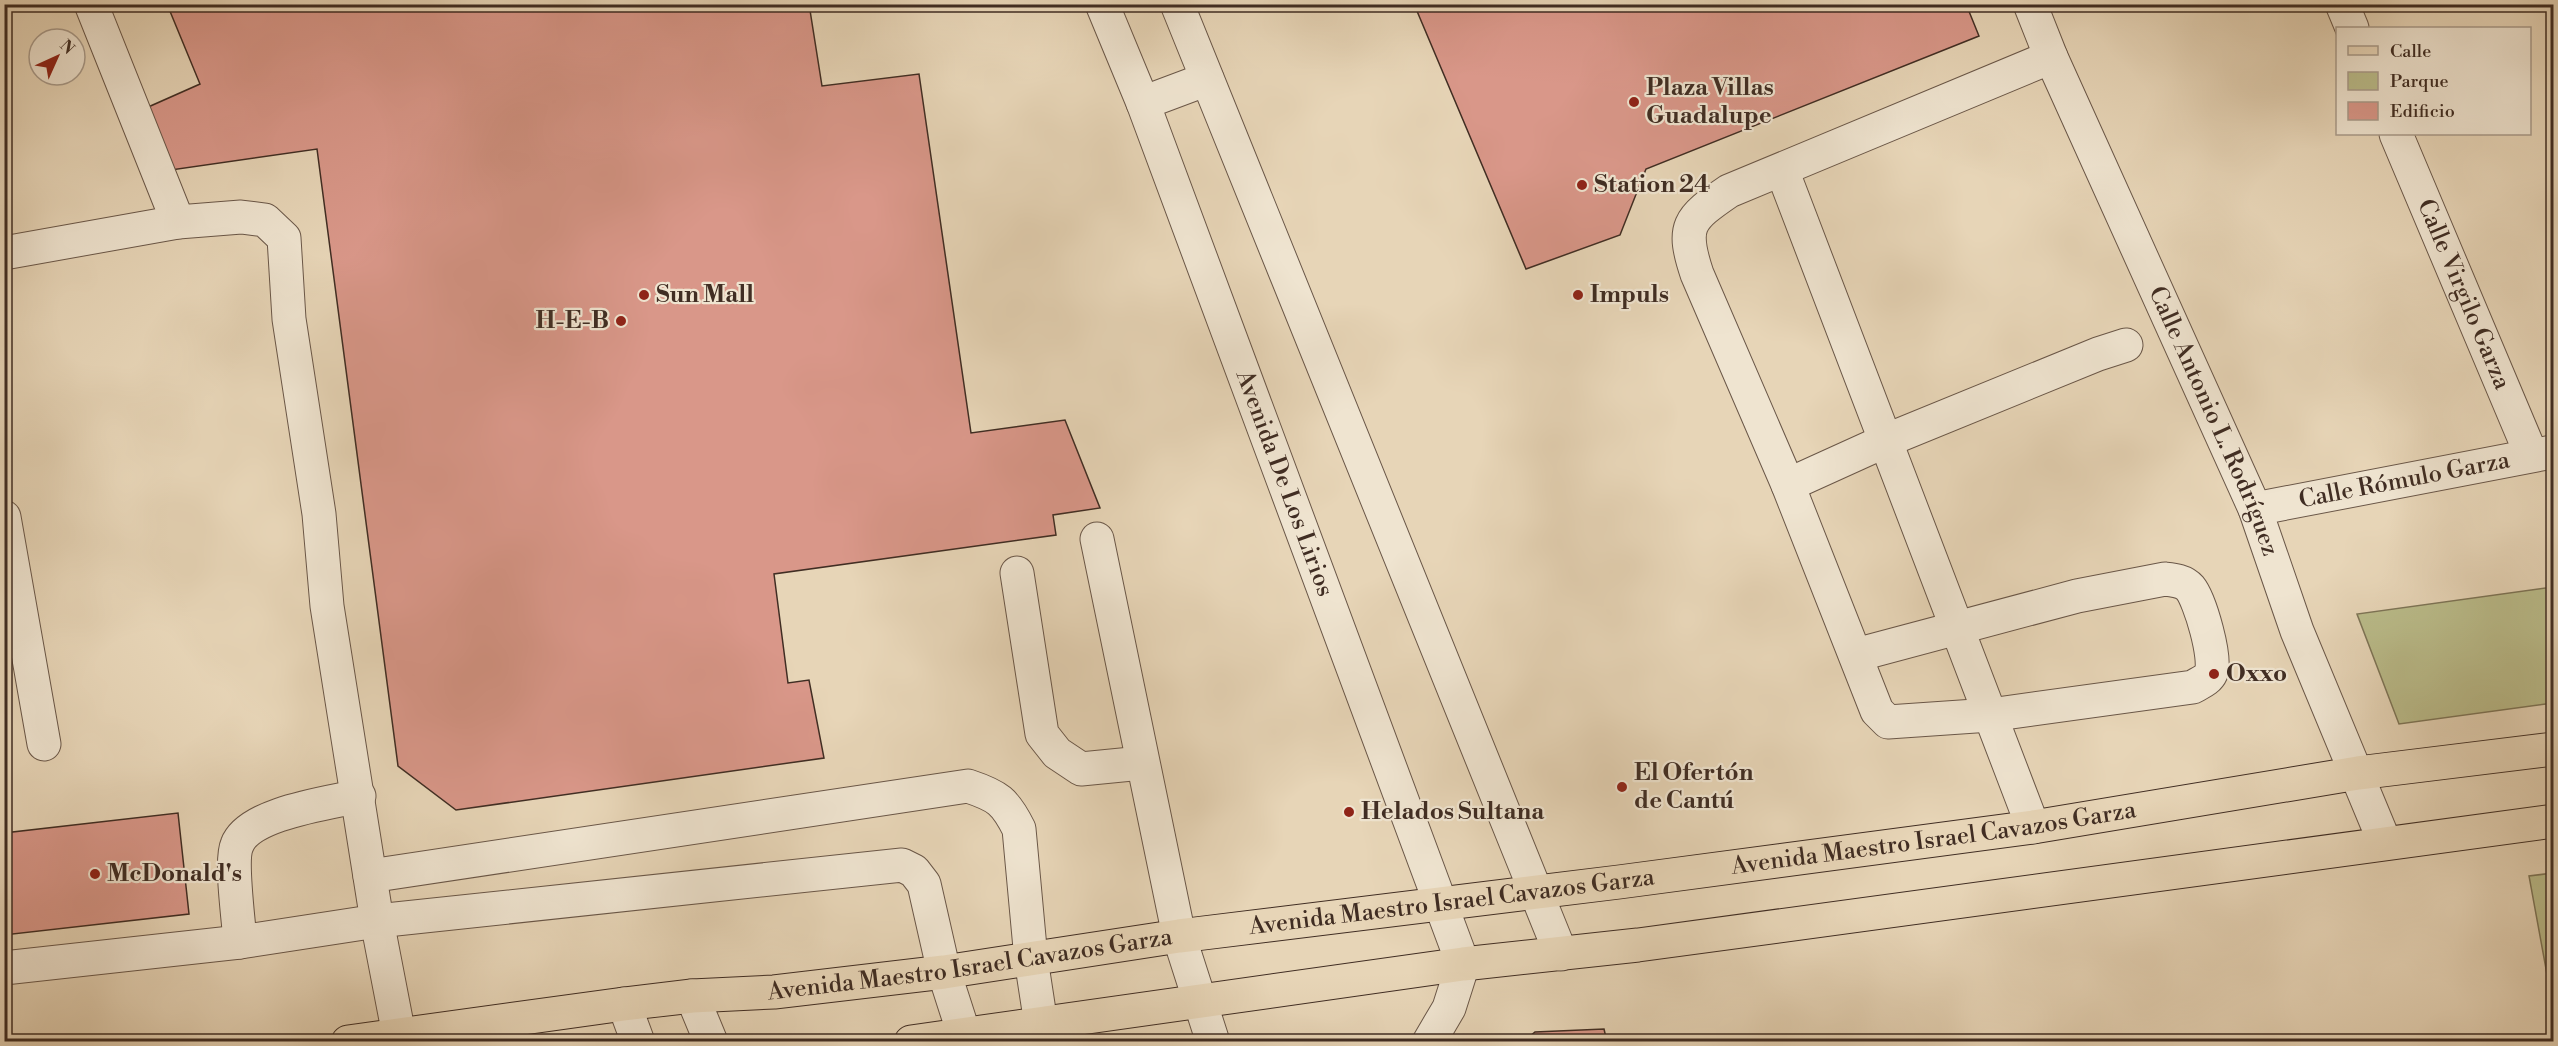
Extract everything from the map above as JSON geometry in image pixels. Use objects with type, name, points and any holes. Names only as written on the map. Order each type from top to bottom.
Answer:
[{"type":"main road","name":"Avenida Maestro Israel Cavazos Garza","points":[[348,1041],[692,996],[774,992],[944,972],[1179,936],[1631,881],[2033,826],[2358,773],[2553,749]]},
{"type":"main road","points":[[911,1041],[1463,964],[1561,954],[2553,821]]},
{"type":"street","points":[[91,4],[178,222]]},
{"type":"street","name":"Avenida De Los Lirios","points":[[1102,4],[1143,103],[1463,964]]},
{"type":"street","points":[[1177,4],[1561,954]]},
{"type":"street","name":"Calle Antonio L. Rodríguez","points":[[2030,4],[2051,57],[2255,509],[2297,631],[2358,773],[2385,843]]},
{"type":"street","points":[[2342,4],[2352,27]]},
{"type":"street","points":[[1856,655],[2077,596],[2165,579],[2176,580],[2190,588],[2199,606],[2213,665],[2208,678],[2193,687],[1990,715],[1888,722],[1877,711],[1788,485],[1697,274],[1687,244],[1689,227],[1716,200],[1729,191],[2051,57]]},
{"type":"street","points":[[1143,103],[1207,80]]},
{"type":"street","name":"Calle Virgilo Garza","points":[[2396,135],[2542,453]]},
{"type":"street","points":[[1782,170],[2033,826]]},
{"type":"street","points":[[4,253],[178,222],[255,216],[273,226],[284,238],[289,318],[319,514],[327,606],[377,921],[399,1035]]},
{"type":"street","points":[[1788,485],[1885,441],[2098,354],[2126,345]]},
{"type":"street","name":"Calle Rómulo Garza","points":[[2255,509],[2542,453]]},
{"type":"street","points":[[4,517],[16,652],[44,744]]},
{"type":"street","points":[[1097,539],[1179,936],[1213,1041]]},
{"type":"street","points":[[1017,573],[1042,734],[1057,753],[1081,769],[1142,763]]},
{"type":"street","points":[[370,876],[969,786],[995,795],[1010,810],[1019,830],[1031,959],[1041,1024]]},
{"type":"street","points":[[240,942],[235,862],[237,845],[248,831],[258,823],[287,813],[358,796]]},
{"type":"street","points":[[4,968],[240,942],[377,921],[902,866],[914,871],[924,884],[944,972],[964,1034]]},
{"type":"street","points":[[1429,1041],[1449,1008],[1463,964]]},
{"type":"street","points":[[692,996],[711,1041]]},
{"type":"street","points":[[624,1004],[638,1041]]},
{"type":"green space","points":[[2553,587],[2553,703],[2399,724],[2357,614]]},
{"type":"green space","points":[[2554,873],[2553,1007],[2529,876]]},
{"type":"building","name":"Sun Mall","points":[[167,4],[809,4],[822,86],[919,74],[971,433],[1065,420],[1100,508],[1053,515],[1056,535],[774,574],[788,683],[809,680],[824,758],[456,810],[398,766],[317,149],[171,170],[146,108],[200,84]]},
{"type":"building","name":"Plaza Villas Guadalupe","points":[[1414,4],[1966,4],[1979,36],[1646,169],[1620,235],[1526,269]]},
{"type":"building","name":"McDonald's","points":[[178,813],[189,914],[4,935],[4,833]]},
{"type":"building","points":[[1604,1029],[1607,1042],[1523,1042],[1535,1032]]},
{"type":"place","name":"Plaza Villas Guadalupe","points":[[1634,102]]},
{"type":"place","name":"Station 24","points":[[1582,185]]},
{"type":"place","name":"Sun Mall","points":[[644,295]]},
{"type":"place","name":"Impuls","points":[[1578,295]]},
{"type":"place","name":"H-E-B","points":[[621,321]]},
{"type":"place","name":"Oxxo","points":[[2214,674]]},
{"type":"place","name":"El Ofertón de Cantú","points":[[1622,787]]},
{"type":"place","name":"Helados Sultana","points":[[1349,812]]},
{"type":"place","name":"McDonald's","points":[[95,874]]}]
